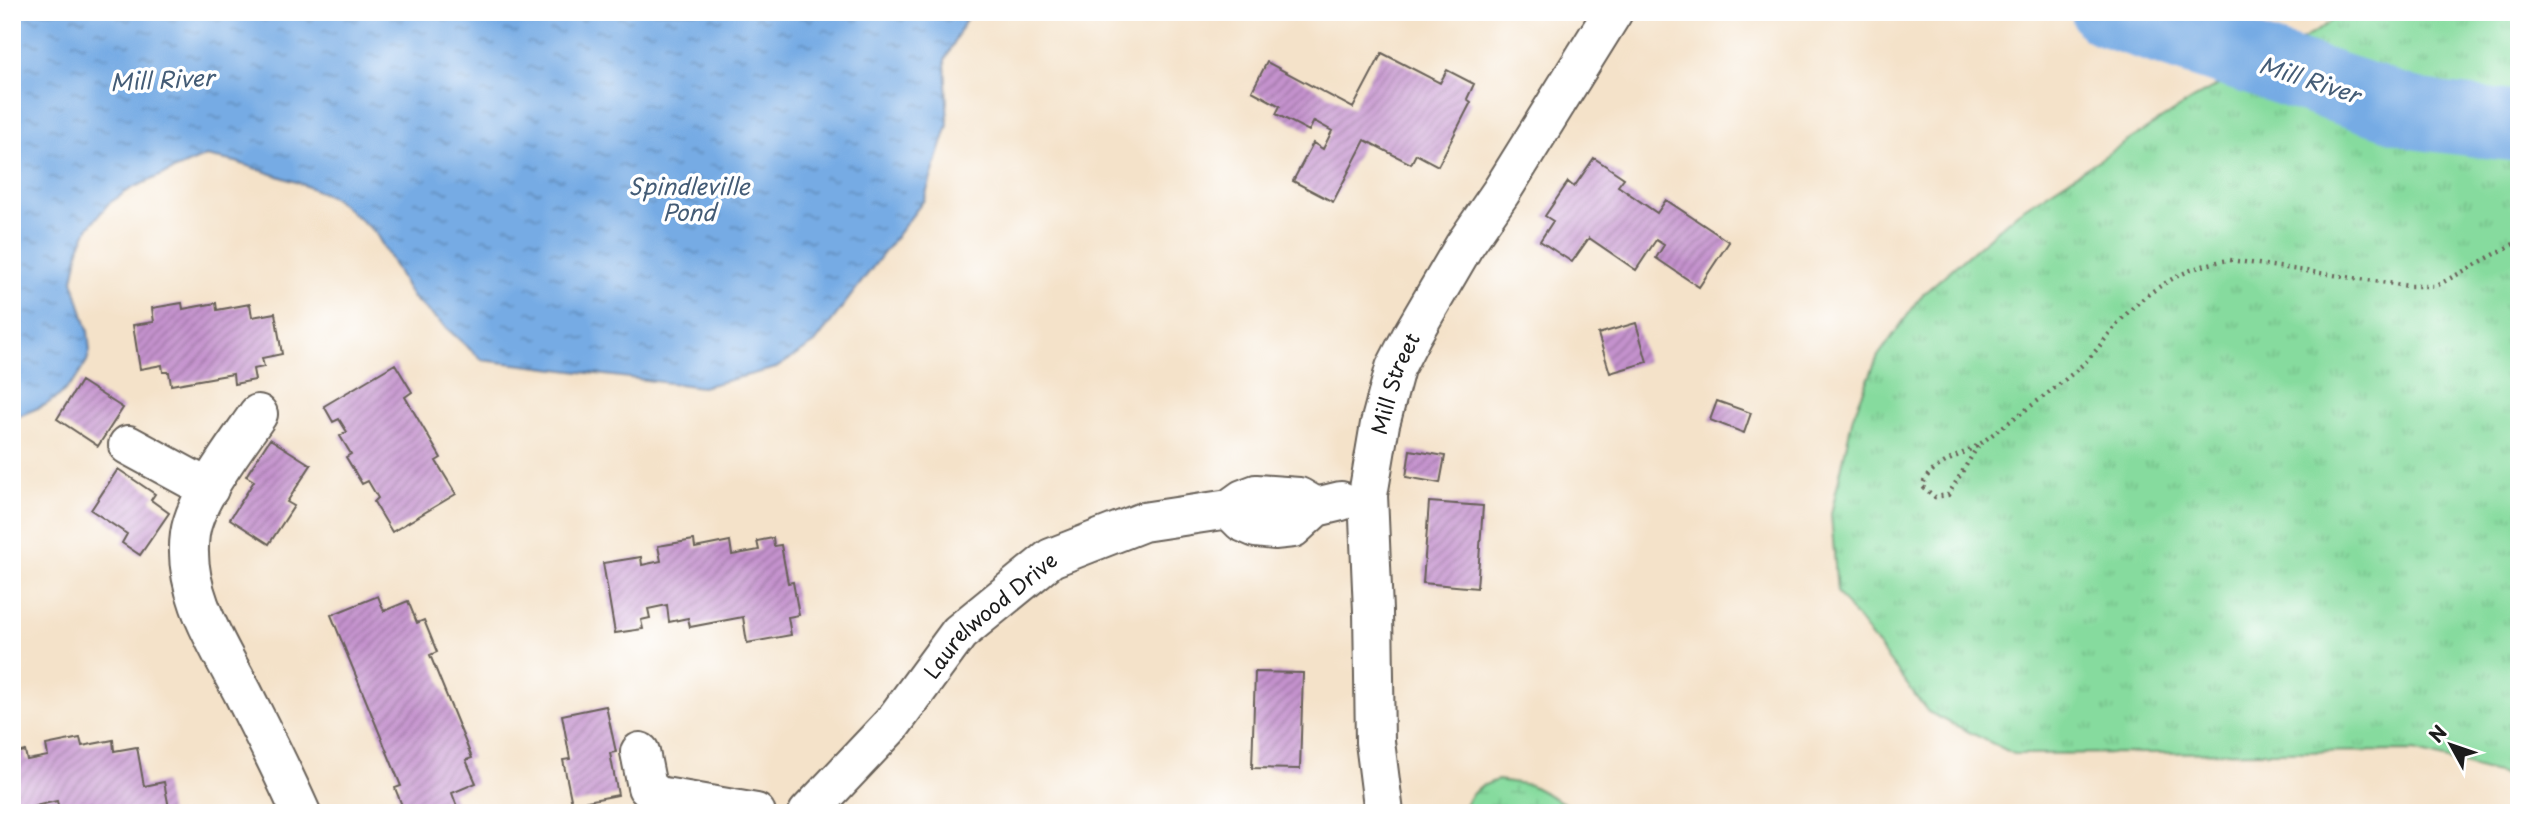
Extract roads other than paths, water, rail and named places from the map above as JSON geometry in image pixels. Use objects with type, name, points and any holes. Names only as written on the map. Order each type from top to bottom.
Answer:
[{"type":"street","name":"Mill Street","points":[[1384,813],[1375,742],[1368,495],[1380,424],[1395,368],[1464,246],[1501,192],[1613,12]]},
{"type":"street","points":[[258,414],[202,503],[190,534],[191,573],[202,616],[284,774],[301,813]]},
{"type":"street","points":[[128,445],[209,489]]},
{"type":"street","name":"Laurelwood Drive","points":[[807,813],[892,724],[960,633],[1051,558],[1143,522],[1229,509],[1256,494],[1299,497],[1316,507],[1368,495]]},
{"type":"street","points":[[640,752],[647,786],[658,796],[755,813]]},
{"type":"water","name":"Spindleville Pond","points":[[12,12],[970,12],[945,60],[948,125],[924,200],[815,343],[776,368],[702,387],[482,360],[412,297],[375,232],[334,198],[236,162],[206,156],[132,188],[108,204],[89,227],[80,245],[73,280],[88,331],[90,351],[87,361],[76,379],[59,396],[12,419]]},
{"type":"waterway","name":"Mill River","points":[[2106,12],[2420,115],[2519,127]]}]
